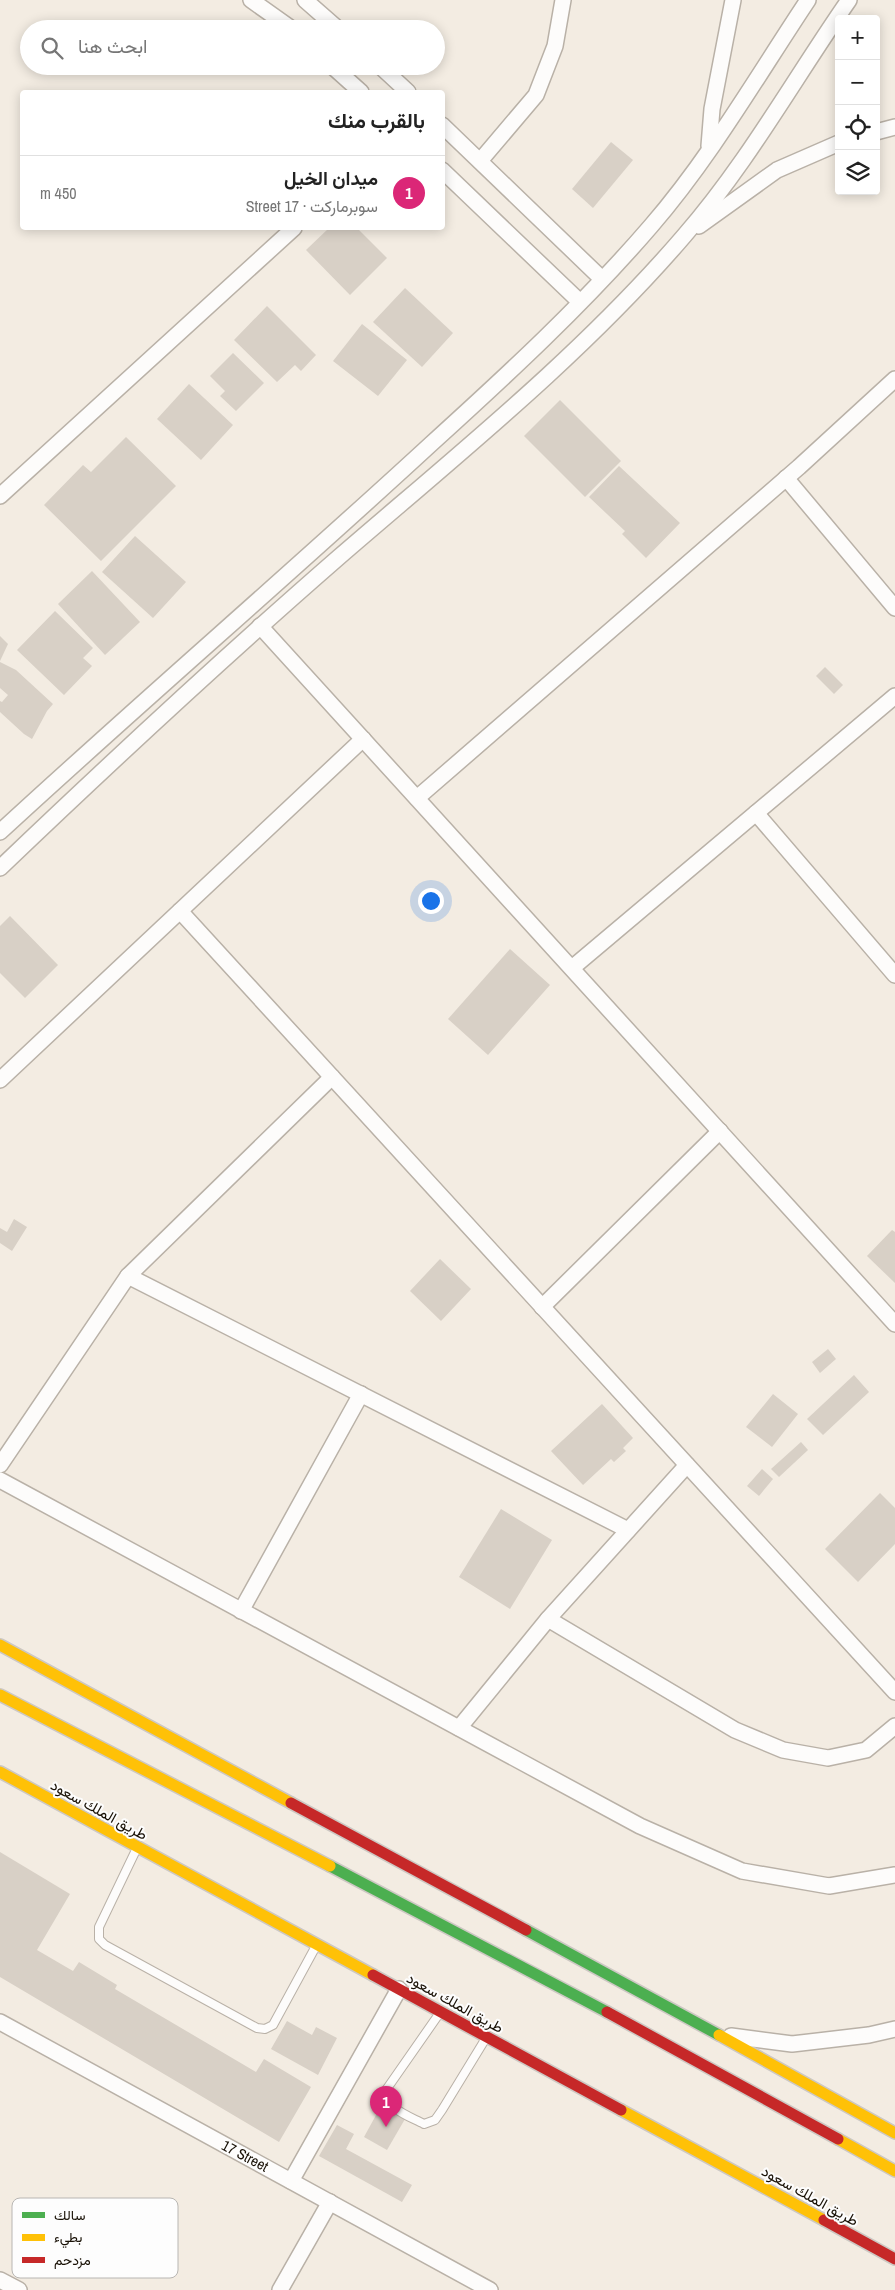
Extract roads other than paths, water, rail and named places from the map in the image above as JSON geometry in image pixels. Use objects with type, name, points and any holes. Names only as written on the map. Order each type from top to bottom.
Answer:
[{"type":"main road","points":[[0,1645],[720,2035],[895,2133]]},
{"type":"main road","points":[[0,1694],[545,1978],[895,2171]]},
{"type":"main road","name":"طريق الملك سعود","points":[[0,1772],[895,2259]]},
{"type":"street","points":[[251,0],[279,20]]},
{"type":"street","points":[[305,0],[328,20]]},
{"type":"street","points":[[480,161],[536,95],[555,46],[563,0]]},
{"type":"street","points":[[708,151],[712,109],[733,0]]},
{"type":"street","points":[[0,832],[79,759],[385,487],[496,385],[580,302],[652,225],[708,151],[808,0]]},
{"type":"street","points":[[0,868],[152,722],[500,418],[595,330],[685,236],[735,172],[849,0]]},
{"type":"street","points":[[342,75],[359,90]]},
{"type":"street","points":[[390,75],[406,90]]},
{"type":"street","points":[[880,131],[895,127]]},
{"type":"street","points":[[445,129],[602,279]]},
{"type":"street","points":[[685,236],[777,170],[835,145]]},
{"type":"street","points":[[445,173],[580,302]]},
{"type":"street","points":[[0,496],[292,230]]},
{"type":"street","points":[[417,798],[786,478],[895,379]]},
{"type":"street","points":[[786,478],[895,608]]},
{"type":"street","points":[[260,626],[895,1324]]},
{"type":"street","points":[[572,968],[895,696]]},
{"type":"street","points":[[0,1080],[363,739]]},
{"type":"street","points":[[756,813],[895,975]]},
{"type":"street","points":[[180,911],[895,1692]]},
{"type":"street","points":[[0,1465],[128,1276],[332,1077]]},
{"type":"street","points":[[542,1307],[720,1131]]},
{"type":"street","points":[[128,1276],[628,1530]]},
{"type":"street","points":[[241,1610],[361,1394]]},
{"type":"street","points":[[459,1728],[548,1619],[687,1465]]},
{"type":"street","points":[[0,1480],[640,1826],[742,1871],[829,1886],[895,1875]]},
{"type":"street","points":[[548,1619],[735,1730],[783,1750],[828,1758],[866,1750],[895,1726]]},
{"type":"street","points":[[291,2181],[399,1989]]},
{"type":"street","name":"17 Street","points":[[0,2022],[490,2290]]},
{"type":"street","points":[[720,2035],[792,2044],[869,2035],[895,2029]]},
{"type":"street","points":[[280,2290],[330,2202]]},
{"type":"street","points":[[0,2280],[19,2290]]},
{"type":"lane","points":[[137,1848],[99,1927],[99,1939],[105,1945],[257,2028],[265,2029],[273,2025],[317,1944]]},
{"type":"lane","points":[[440,2012],[386,2090],[386,2099],[391,2106],[424,2124],[435,2120],[487,2037]]},
{"type":"place","name":"ميدان الخيل","points":[[386,2127]]}]
